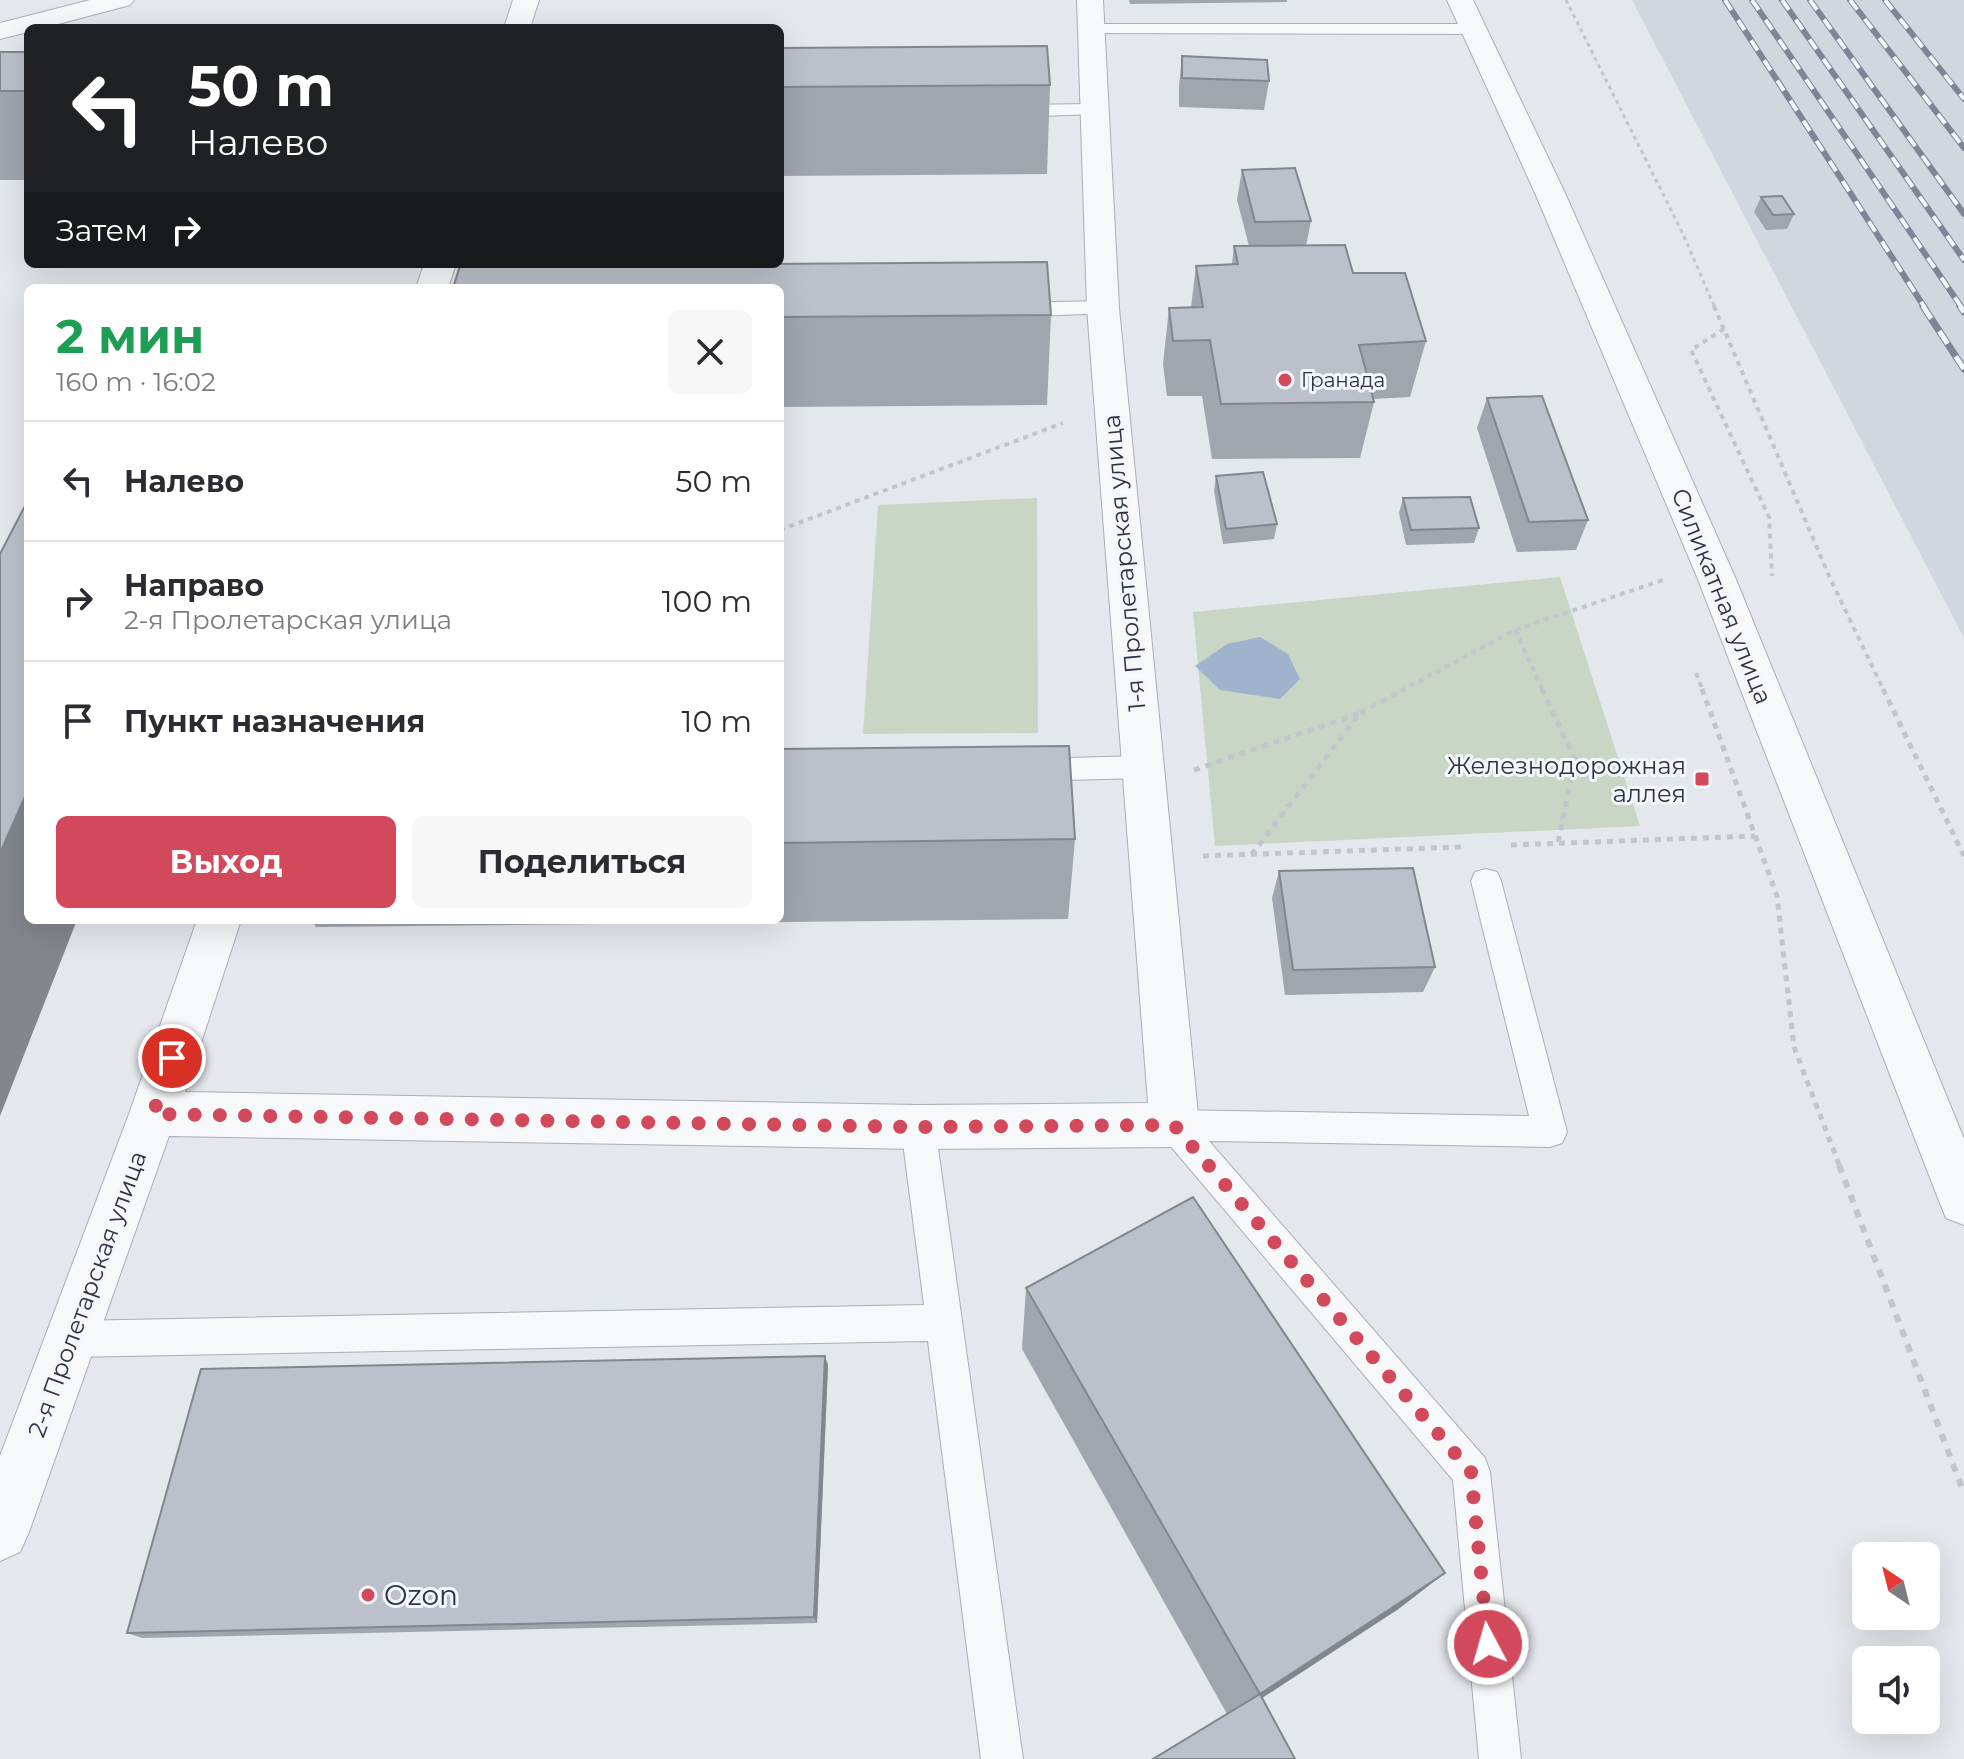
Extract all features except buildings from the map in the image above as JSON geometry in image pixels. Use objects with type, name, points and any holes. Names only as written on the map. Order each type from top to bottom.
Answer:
[{"type":"street","points":[[518,24],[526,0]]},
{"type":"street","points":[[26,24],[111,1]]},
{"type":"street","name":"Силикатная улица","points":[[1467,14],[1550,193],[1716,577],[1964,1201]]},
{"type":"street","name":"1-я Пролетарская улица","points":[[1091,15],[1092,110],[1103,308],[1174,1125]]},
{"type":"street","points":[[0,31],[24,25]]},
{"type":"street","name":"2-я Пролетарская улица","points":[[0,1532],[153,1114],[218,924]]},
{"type":"street","points":[[153,1114],[918,1127],[1174,1125]]},
{"type":"lane","points":[[1091,15],[1467,14]]},
{"type":"lane","points":[[992,111],[1092,110]]},
{"type":"lane","points":[[985,311],[1103,308]]},
{"type":"lane","points":[[1001,771],[1142,777]]},
{"type":"lane","points":[[1174,1125],[1550,1132],[1486,881]]},
{"type":"lane","points":[[1174,1125],[1471,1472],[1500,1759]]},
{"type":"lane","points":[[918,1127],[1002,1759]]},
{"type":"lane","points":[[70,1339],[944,1323]]},
{"type":"path","points":[[1566,0],[1683,234],[1829,576],[1964,856]]},
{"type":"path","points":[[1724,329],[1691,350],[1769,517],[1772,576]]},
{"type":"path","points":[[784,528],[1068,421]]},
{"type":"path","points":[[1142,777],[1360,713],[1515,630],[1662,579],[1667,593]]},
{"type":"path","points":[[1515,630],[1575,760],[1557,843]]},
{"type":"path","points":[[1693,664],[1777,896],[1794,1047],[1964,1493]]},
{"type":"path","points":[[1251,855],[1360,713]]},
{"type":"path","points":[[1496,845],[1755,836]]},
{"type":"path","points":[[1150,858],[1466,847]]},
{"type":"shaded area","points":[[1632,0],[1964,0],[1964,638]]},
{"type":"green space","points":[[1037,498],[1038,733],[863,734],[878,505]]},
{"type":"green space","points":[[1560,577],[1640,826],[1215,846],[1193,612]]},
{"type":"water","points":[[1260,637],[1288,654],[1300,679],[1280,699],[1220,690],[1195,666],[1227,644]]},
{"type":"railway","points":[[1725,0],[1925,308]]},
{"type":"railway","points":[[1752,0],[1962,308]]},
{"type":"railway","points":[[1782,0],[1964,260]]},
{"type":"railway","points":[[1810,0],[1964,214]]},
{"type":"railway","points":[[1850,0],[1964,148]]},
{"type":"railway","points":[[1885,0],[1964,99]]},
{"type":"railway","points":[[1923,306],[1964,369]]},
{"type":"railway","points":[[1960,306],[1964,312]]},
{"type":"place","name":"Гранада","points":[[1285,380]]},
{"type":"place","name":"Железнодорожная аллея","points":[[1702,779]]},
{"type":"place","name":"Ozon","points":[[368,1595]]},
{"type":"route","points":[[172,1058],[153,1114],[918,1127],[1174,1125],[1471,1472],[1488,1644]]}]
